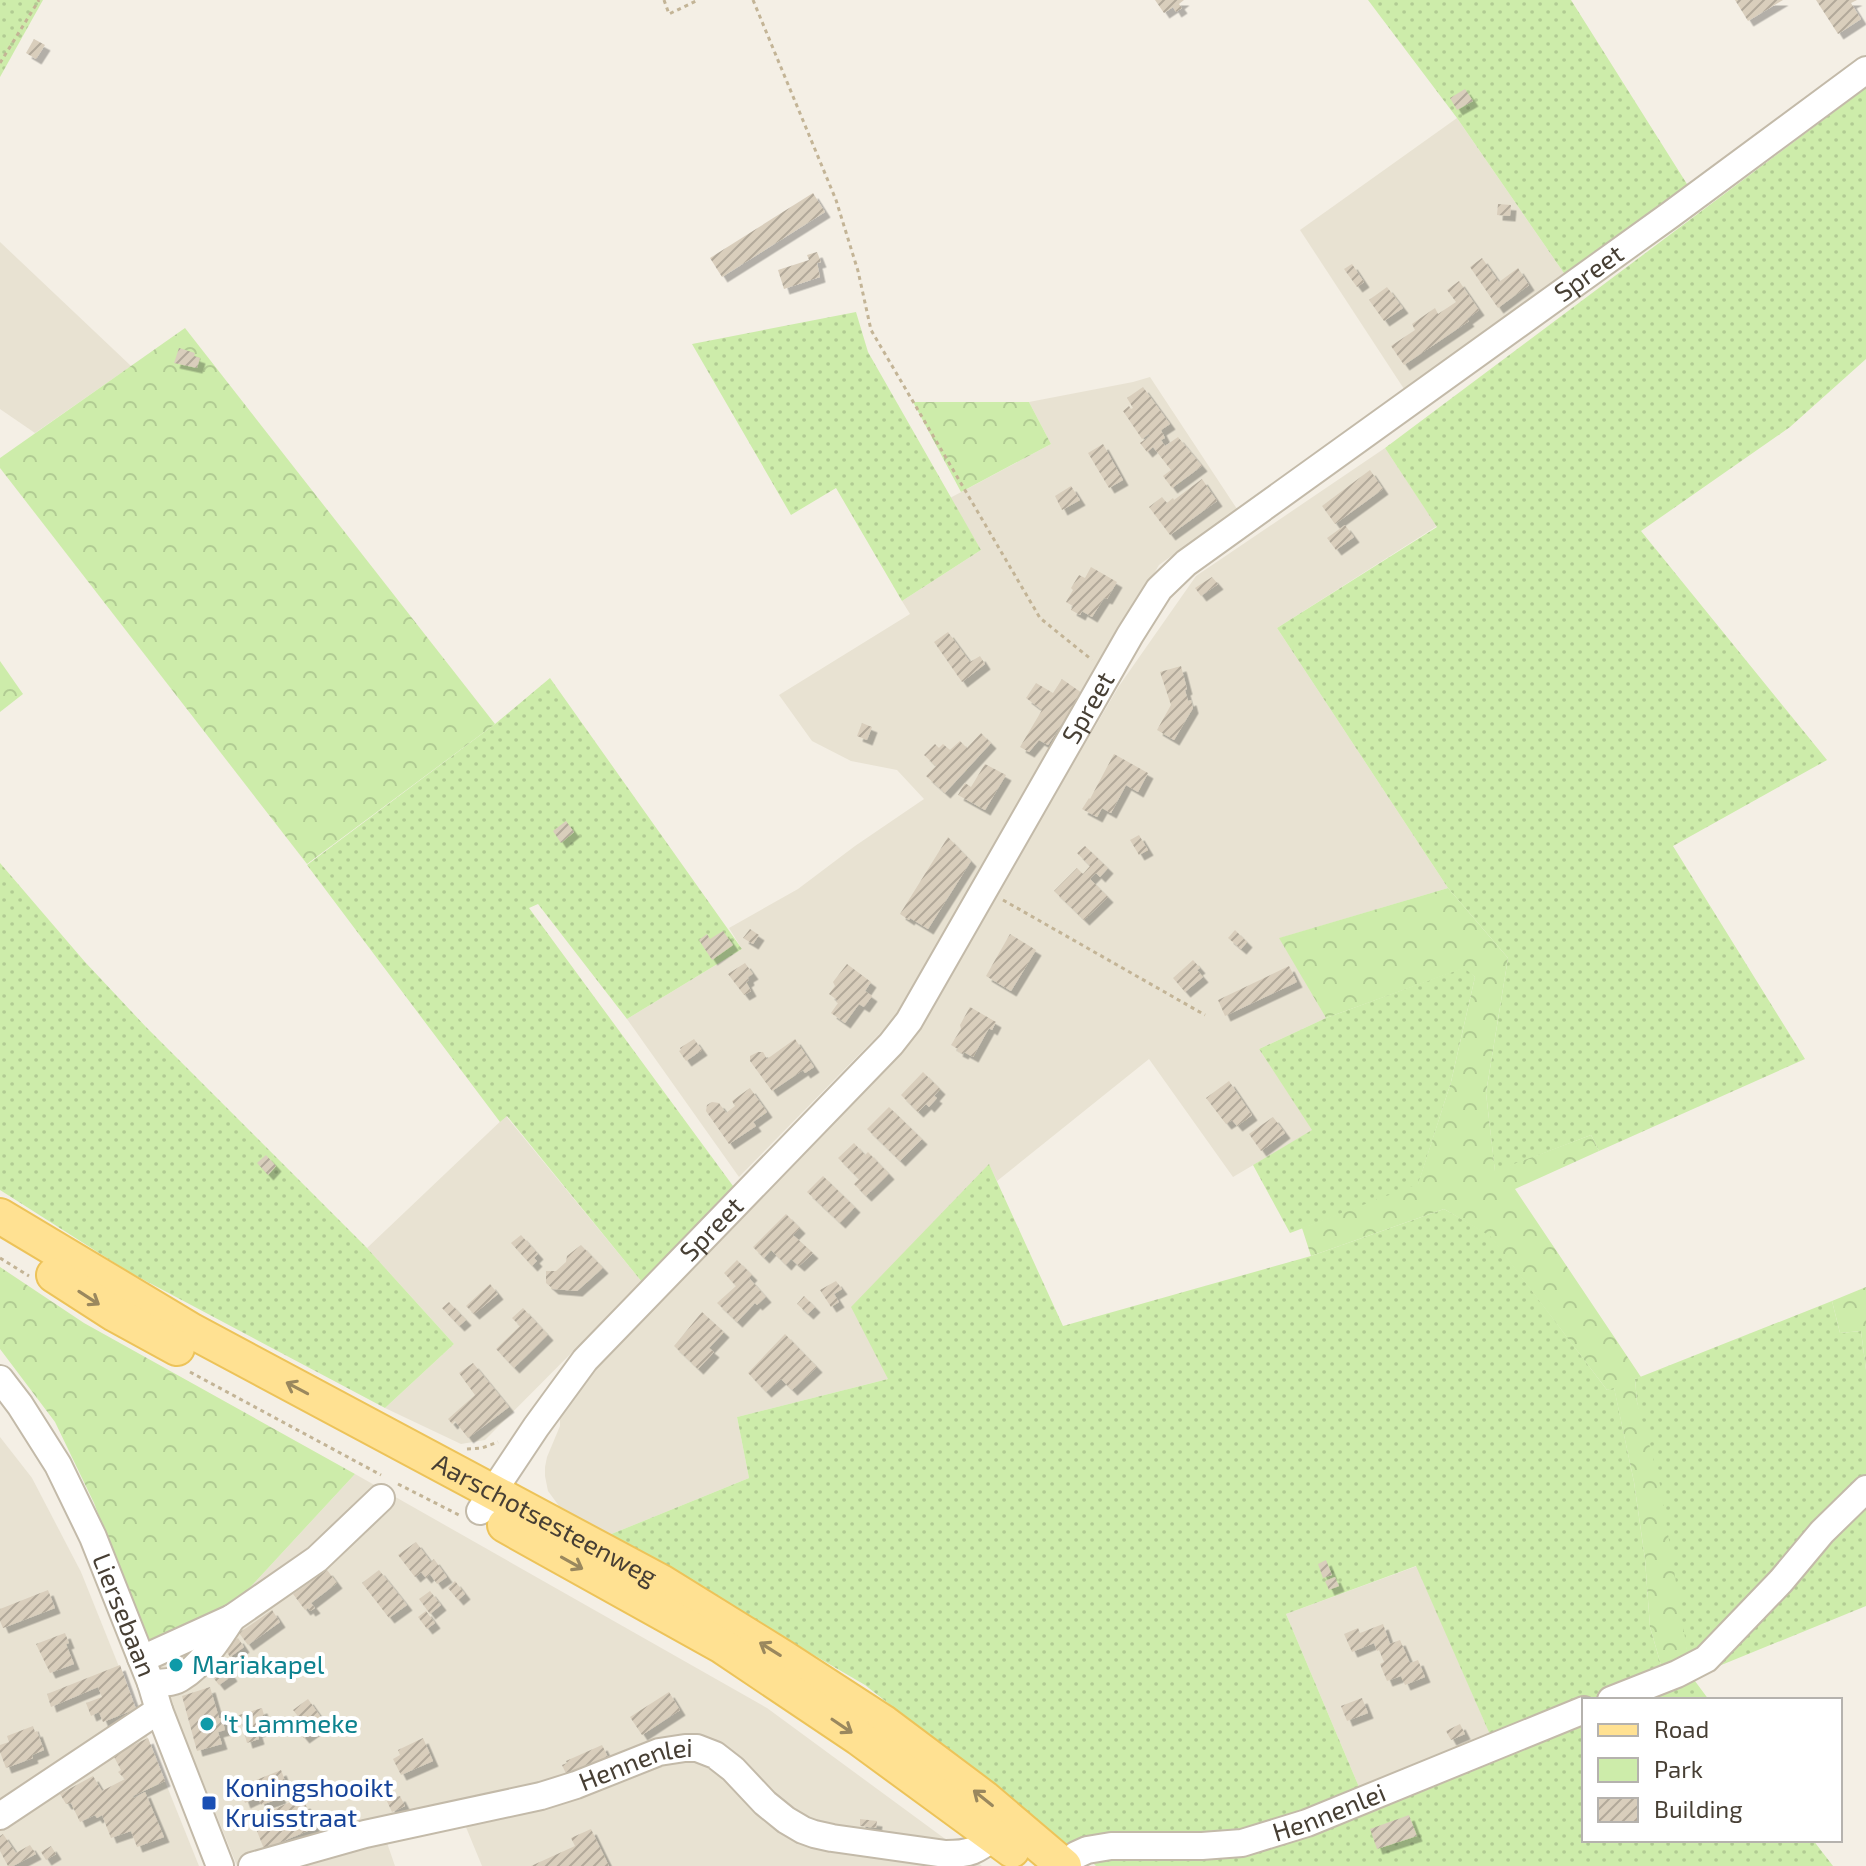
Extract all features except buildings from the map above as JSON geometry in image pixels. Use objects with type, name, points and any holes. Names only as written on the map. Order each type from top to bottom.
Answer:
[{"type":"main road","name":"Aarschotsesteenweg","points":[[0,1216],[486,1501],[722,1646],[859,1738],[995,1836],[1031,1866]]},
{"type":"main road","name":"Aarschotsesteenweg","points":[[0,1240],[113,1313],[300,1416],[399,1466],[486,1501],[661,1582],[884,1723],[984,1798],[1064,1866]]},
{"type":"street","name":"Spreet","points":[[486,1501],[585,1360],[891,1044],[909,1021],[1159,589],[1186,563],[1866,70]]},
{"type":"street","name":"Liersebaan","points":[[0,1379],[58,1465],[93,1537],[220,1866]]},
{"type":"street","points":[[1616,1698],[1706,1659],[1781,1581],[1822,1532],[1866,1489]]},
{"type":"street","points":[[141,1658],[232,1618],[317,1559],[381,1498]]},
{"type":"street","points":[[151,1683],[182,1678],[210,1651],[232,1618]]},
{"type":"street","points":[[0,1816],[159,1710]]},
{"type":"street","name":"Hennenlei","points":[[1064,1866],[1087,1850],[1111,1846],[1202,1846],[1242,1843],[1273,1835],[1582,1711]]},
{"type":"street","name":"Hennenlei","points":[[252,1866],[365,1834],[541,1796],[659,1752],[685,1748],[697,1748],[715,1755],[786,1820],[814,1834],[946,1854],[968,1854],[995,1836]]},
{"type":"path","points":[[0,63],[39,0]]},
{"type":"path","points":[[664,0],[669,14],[698,0]]},
{"type":"path","points":[[753,0],[836,200],[858,271],[871,330],[1040,618],[1108,674]]},
{"type":"path","points":[[985,890],[1205,1015]]},
{"type":"path","points":[[461,1449],[482,1448],[500,1441]]},
{"type":"shaded area","points":[[1457,118],[1568,279],[1406,392],[1300,230]]},
{"type":"shaded area","points":[[0,242],[131,366],[35,433],[0,409]]},
{"type":"shaded area","points":[[1150,377],[1237,509],[1159,565],[892,1021],[739,1177],[627,1019],[742,949],[729,928],[798,889],[924,799],[897,770],[851,761],[812,741],[779,695],[910,614],[902,601],[981,550],[950,498],[1051,444],[1029,402]]},
{"type":"shaded area","points":[[1385,448],[1437,526],[1277,628],[1448,888],[1280,938],[1326,1018],[1259,1049],[1313,1130],[1233,1177],[1149,1059],[997,1181],[989,1165],[888,1379],[737,1417],[749,1478],[609,1535],[559,1506],[548,1491],[545,1476],[547,1457],[560,1426],[560,1412],[590,1368],[918,1028],[1119,686],[1196,576]]},
{"type":"shaded area","points":[[506,1116],[642,1282],[485,1440],[461,1444],[385,1408],[454,1344],[367,1248]]},
{"type":"shaded area","points":[[0,1437],[32,1478],[81,1572],[199,1866],[0,1866]]},
{"type":"shaded area","points":[[355,1474],[767,1708],[982,1866],[482,1866],[463,1820],[385,1837],[395,1866],[237,1866],[148,1646],[232,1607]]},
{"type":"shaded area","points":[[1417,1566],[1491,1737],[1359,1787],[1286,1614]]},
{"type":"green space","points":[[0,0],[43,0],[0,77]]},
{"type":"green space","points":[[1368,0],[1571,0],[1692,192],[1568,279],[1457,118]]},
{"type":"green space","points":[[1866,88],[1866,359],[1790,427],[1641,531],[1827,760],[1673,846],[1805,1059],[1599,1151],[1591,1135],[1495,1172],[1486,1093],[1508,958],[1448,888],[1277,628],[1437,527],[1385,448]]},
{"type":"green space","points":[[856,312],[868,352],[981,550],[902,601],[836,488],[791,515],[692,344]]},
{"type":"green space","points":[[185,328],[495,724],[307,864],[0,468],[0,458]]},
{"type":"green space","points":[[913,402],[1029,402],[1051,444],[961,492]]},
{"type":"green space","points":[[0,661],[23,694],[0,712]]},
{"type":"green space","points":[[550,678],[742,949],[627,1019],[538,904],[529,908],[736,1190],[642,1282],[507,1116],[500,1122],[307,865],[495,724]]},
{"type":"green space","points":[[0,863],[146,1027],[367,1248],[454,1344],[385,1408],[129,1272],[0,1190]]},
{"type":"green space","points":[[1448,888],[1508,958],[1486,1093],[1495,1171],[1591,1135],[1599,1151],[1515,1189],[1641,1377],[1635,1379],[1637,1402],[1659,1479],[1689,1662],[1663,1672],[1650,1627],[1645,1559],[1634,1482],[1614,1388],[1607,1390],[1490,1236],[1444,1209],[1311,1256],[1302,1228],[1418,1184],[1451,1082],[1475,977],[1464,968],[1326,1018],[1279,938]]},
{"type":"green space","points":[[1465,967],[1475,977],[1451,1082],[1418,1185],[1290,1233],[1253,1165],[1312,1130],[1259,1049],[1326,1018]]},
{"type":"green space","points":[[989,1164],[1063,1326],[1311,1256],[1444,1209],[1490,1235],[1607,1390],[1614,1387],[1634,1482],[1645,1559],[1650,1627],[1663,1672],[1594,1698],[1582,1698],[1582,1703],[1491,1737],[1416,1566],[1286,1614],[1359,1787],[1272,1826],[1183,1833],[1072,1848],[865,1685],[609,1535],[749,1478],[737,1417],[888,1379],[851,1307]]},
{"type":"green space","points":[[0,1267],[84,1323],[355,1474],[232,1607],[148,1646],[94,1503],[55,1422],[0,1349]]},
{"type":"green space","points":[[1866,1287],[1866,1370],[1861,1331],[1840,1333],[1832,1301]]},
{"type":"green space","points":[[1832,1301],[1840,1333],[1861,1331],[1866,1370],[1866,1606],[1692,1677],[1635,1379]]},
{"type":"green space","points":[[1692,1677],[1708,1698],[1639,1698]]},
{"type":"green space","points":[[1582,1721],[1582,1842],[1815,1842],[1833,1866],[1096,1866],[1089,1859],[1177,1854]]},
{"type":"place","name":"Mariakapel","points":[[176,1665]]},
{"type":"place","name":"'t Lammeke","points":[[207,1724]]},
{"type":"place","name":"Koningshooikt Kruisstraat","points":[[209,1803]]}]
